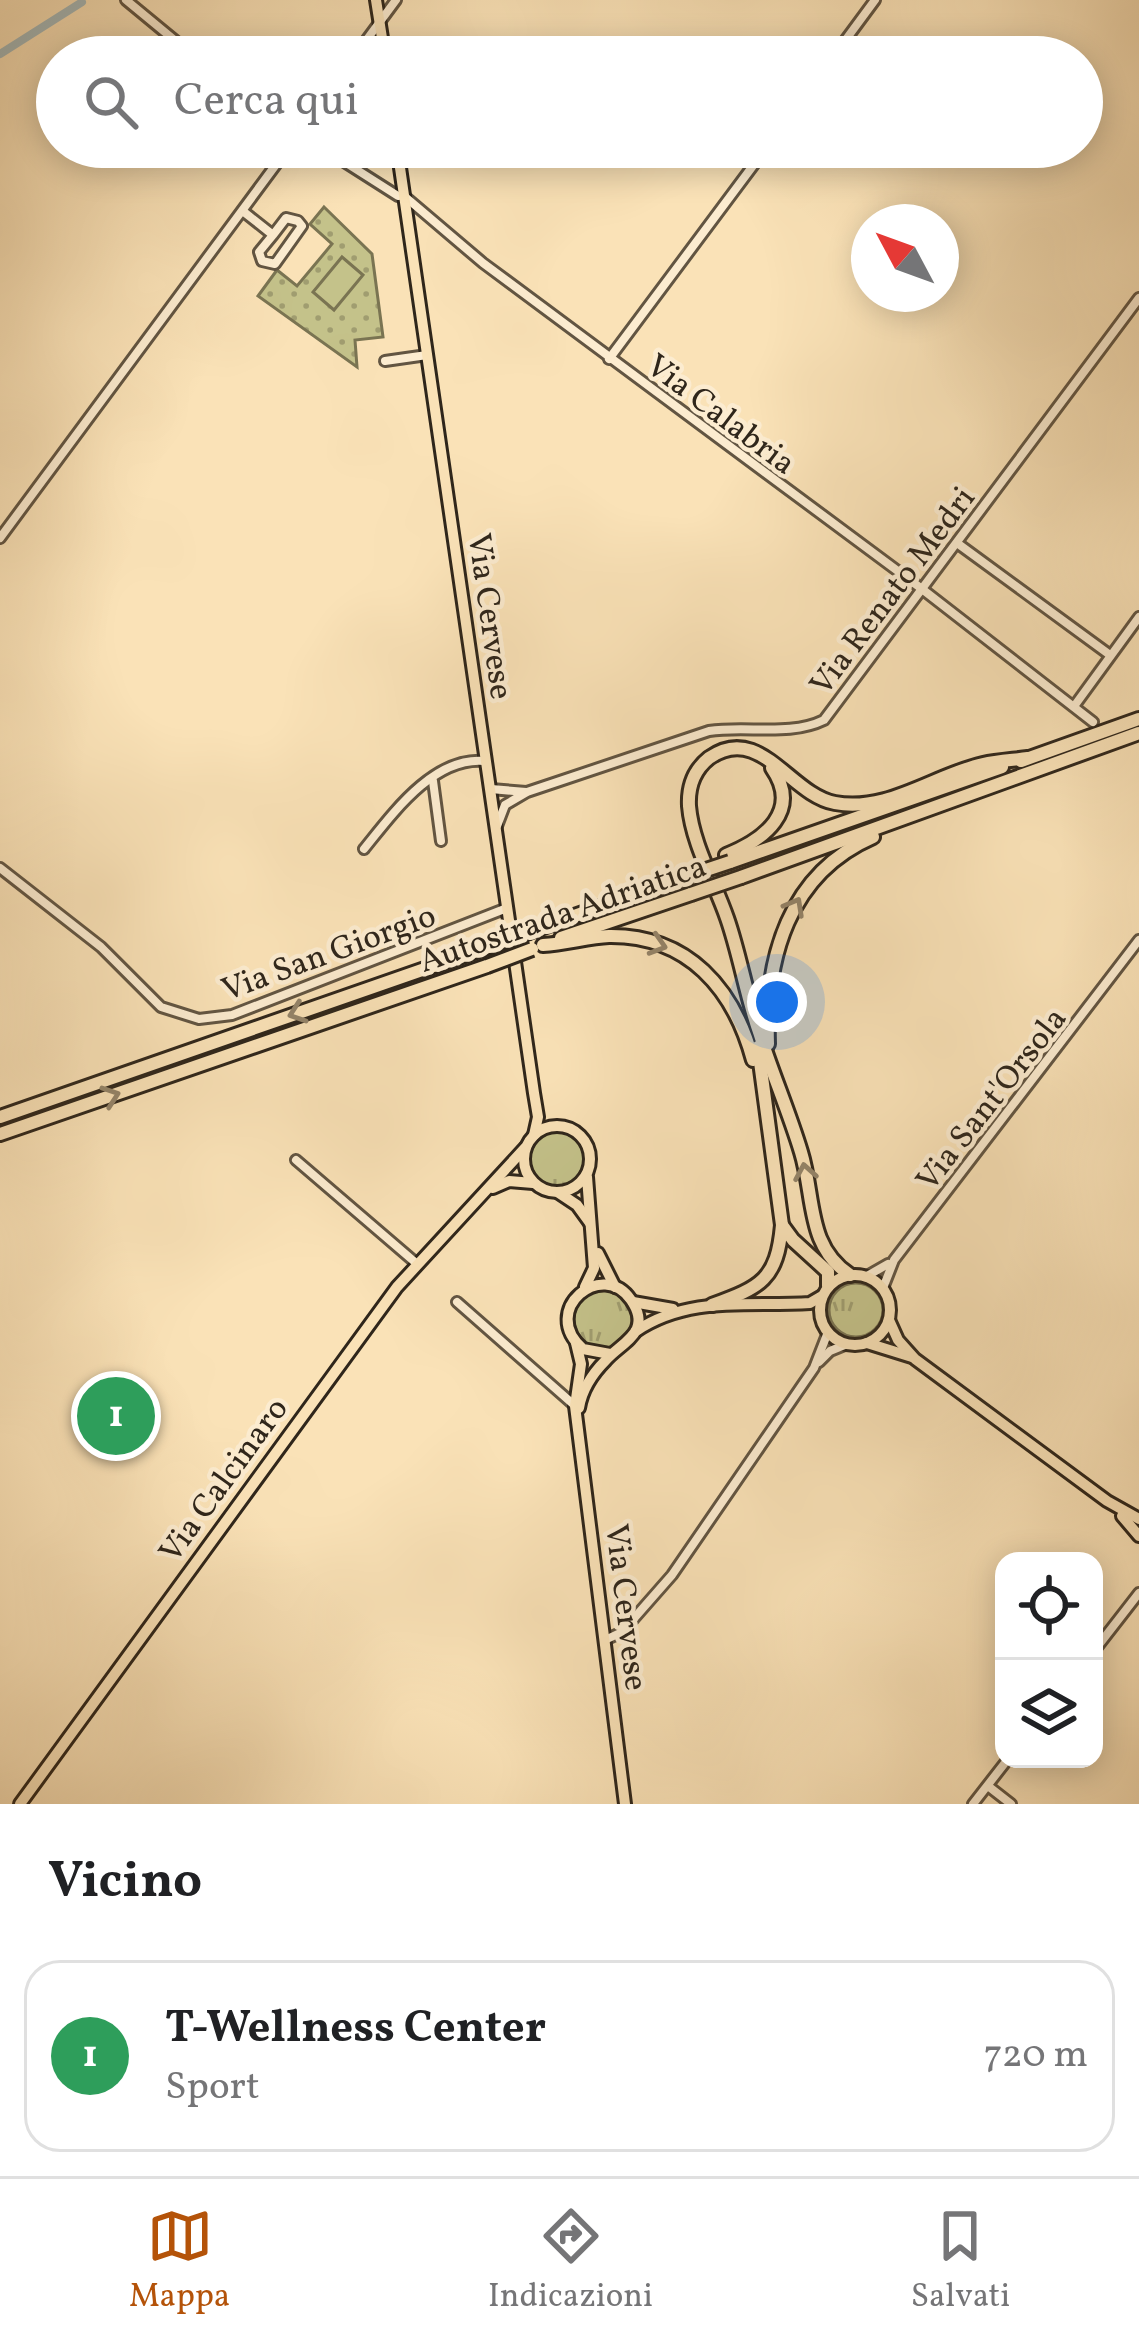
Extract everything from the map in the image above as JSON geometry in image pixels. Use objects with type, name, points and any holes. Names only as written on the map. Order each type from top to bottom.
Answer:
[{"type":"highway","name":"Autostrada Adriatica","points":[[0,1134],[741,877],[1135,727]]},
{"type":"highway","name":"Autostrada Adriatica","points":[[0,1118],[728,858],[1028,758],[1091,743]]},
{"type":"highway","points":[[850,1274],[830,1259],[813,1217],[803,1157],[757,1028],[729,923],[689,805],[693,777],[716,754],[738,747],[765,757],[809,793],[828,802],[856,806],[981,764],[1028,758]]},
{"type":"highway","points":[[728,858],[761,838],[779,817],[782,789],[765,757]]},
{"type":"highway","points":[[768,1060],[772,971],[798,897],[840,854],[944,803]]},
{"type":"highway","points":[[538,947],[633,938],[658,942],[698,962],[717,982],[745,1028],[761,1088]]},
{"type":"highway","points":[[712,1305],[746,1293],[765,1280],[777,1261],[782,1226],[757,1028]]},
{"type":"highway","points":[[782,1226],[829,1273],[825,1292]]},
{"type":"main road","points":[[376,0],[382,36]]},
{"type":"main road","name":"Via Cervese","points":[[400,168],[538,1117],[534,1135]]},
{"type":"main road","name":"Via Cervese","points":[[534,1093],[559,1126]]},
{"type":"main road","points":[[533,1184],[524,1167],[525,1148],[534,1135],[559,1126],[576,1132],[588,1147],[586,1174],[602,1267],[633,1302],[676,1310],[810,1303],[850,1274],[867,1276],[883,1288],[898,1340],[915,1359],[1106,1501],[1139,1520]]},
{"type":"main road","name":"Via Calcinaro","points":[[20,1804],[416,1263],[525,1148]]},
{"type":"main road","points":[[559,1193],[575,1187],[586,1174]]},
{"type":"main road","points":[[481,1196],[509,1180],[559,1193],[583,1210],[594,1236],[594,1268],[568,1315],[569,1332],[591,1353],[621,1350],[636,1331],[676,1310]]},
{"type":"main road","points":[[583,1290],[615,1287]]},
{"type":"main road","points":[[824,1327],[825,1292]]},
{"type":"main road","points":[[633,1302],[636,1331]]},
{"type":"main road","points":[[785,1303],[847,1344],[867,1343],[915,1359]]},
{"type":"main road","points":[[867,1343],[877,1338],[889,1320]]},
{"type":"main road","name":"Via Cervese","points":[[576,1343],[580,1364],[576,1412],[625,1804]]},
{"type":"main road","points":[[576,1412],[584,1388],[610,1354]]},
{"type":"main road","points":[[1106,1501],[1139,1536]]},
{"type":"street","points":[[126,0],[170,36]]},
{"type":"street","points":[[370,36],[396,0]]},
{"type":"street","points":[[848,36],[875,0]]},
{"type":"street","points":[[0,538],[274,168]]},
{"type":"street","name":"Via Calabria","points":[[354,168],[403,195],[431,223],[1093,722]]},
{"type":"street","points":[[609,358],[751,168]]},
{"type":"street","points":[[244,212],[273,235]]},
{"type":"street","points":[[286,218],[302,226],[274,264],[268,264],[260,252],[273,235],[286,218]]},
{"type":"street","name":"Via Renato Medri","points":[[491,789],[527,792],[709,731],[736,726],[789,730],[824,720],[1139,298]]},
{"type":"street","points":[[386,361],[428,356]]},
{"type":"street","points":[[957,542],[1110,656]]},
{"type":"street","points":[[1075,705],[1139,617]]},
{"type":"street","points":[[364,849],[400,804],[432,779],[458,761],[486,761]]},
{"type":"street","points":[[432,779],[441,841]]},
{"type":"street","points":[[496,828],[505,805],[527,792]]},
{"type":"street","name":"Via San Giorgio","points":[[0,868],[101,947],[154,1003],[199,1019],[232,1015],[507,908]]},
{"type":"street","name":"Via Sant'Orsola","points":[[883,1288],[894,1260],[1139,940]]},
{"type":"street","points":[[296,1160],[416,1263]]},
{"type":"street","points":[[867,1276],[894,1260]]},
{"type":"street","points":[[458,1302],[559,1389],[576,1412]]},
{"type":"street","points":[[814,1368],[824,1327]]},
{"type":"street","points":[[605,1640],[622,1632],[672,1575],[814,1368],[830,1351],[847,1344]]},
{"type":"street","points":[[559,1389],[575,1385]]},
{"type":"street","points":[[1103,1639],[1139,1593]]},
{"type":"street","points":[[973,1804],[1001,1768]]},
{"type":"street","points":[[988,1786],[1011,1804]]},
{"type":"green space","points":[[324,207],[372,254],[383,337],[355,340],[357,367],[258,296],[277,270],[297,286],[332,244],[310,224]]},
{"type":"green space","points":[[342,257],[363,275],[334,310],[313,292]]},
{"type":"green space","points":[[557,1132],[576,1140],[584,1159],[576,1178],[557,1186],[538,1178],[530,1159],[538,1140]]},
{"type":"green space","points":[[856,1283],[875,1291],[883,1310],[875,1329],[856,1337],[837,1329],[829,1310],[837,1291]]},
{"type":"green space","points":[[603,1290],[623,1299],[632,1319],[623,1339],[603,1348],[583,1339],[574,1319],[583,1299]]},
{"type":"waterway","points":[[0,54],[82,2]]},
{"type":"place","name":"T-Wellness Center","points":[[116,1416]]}]
